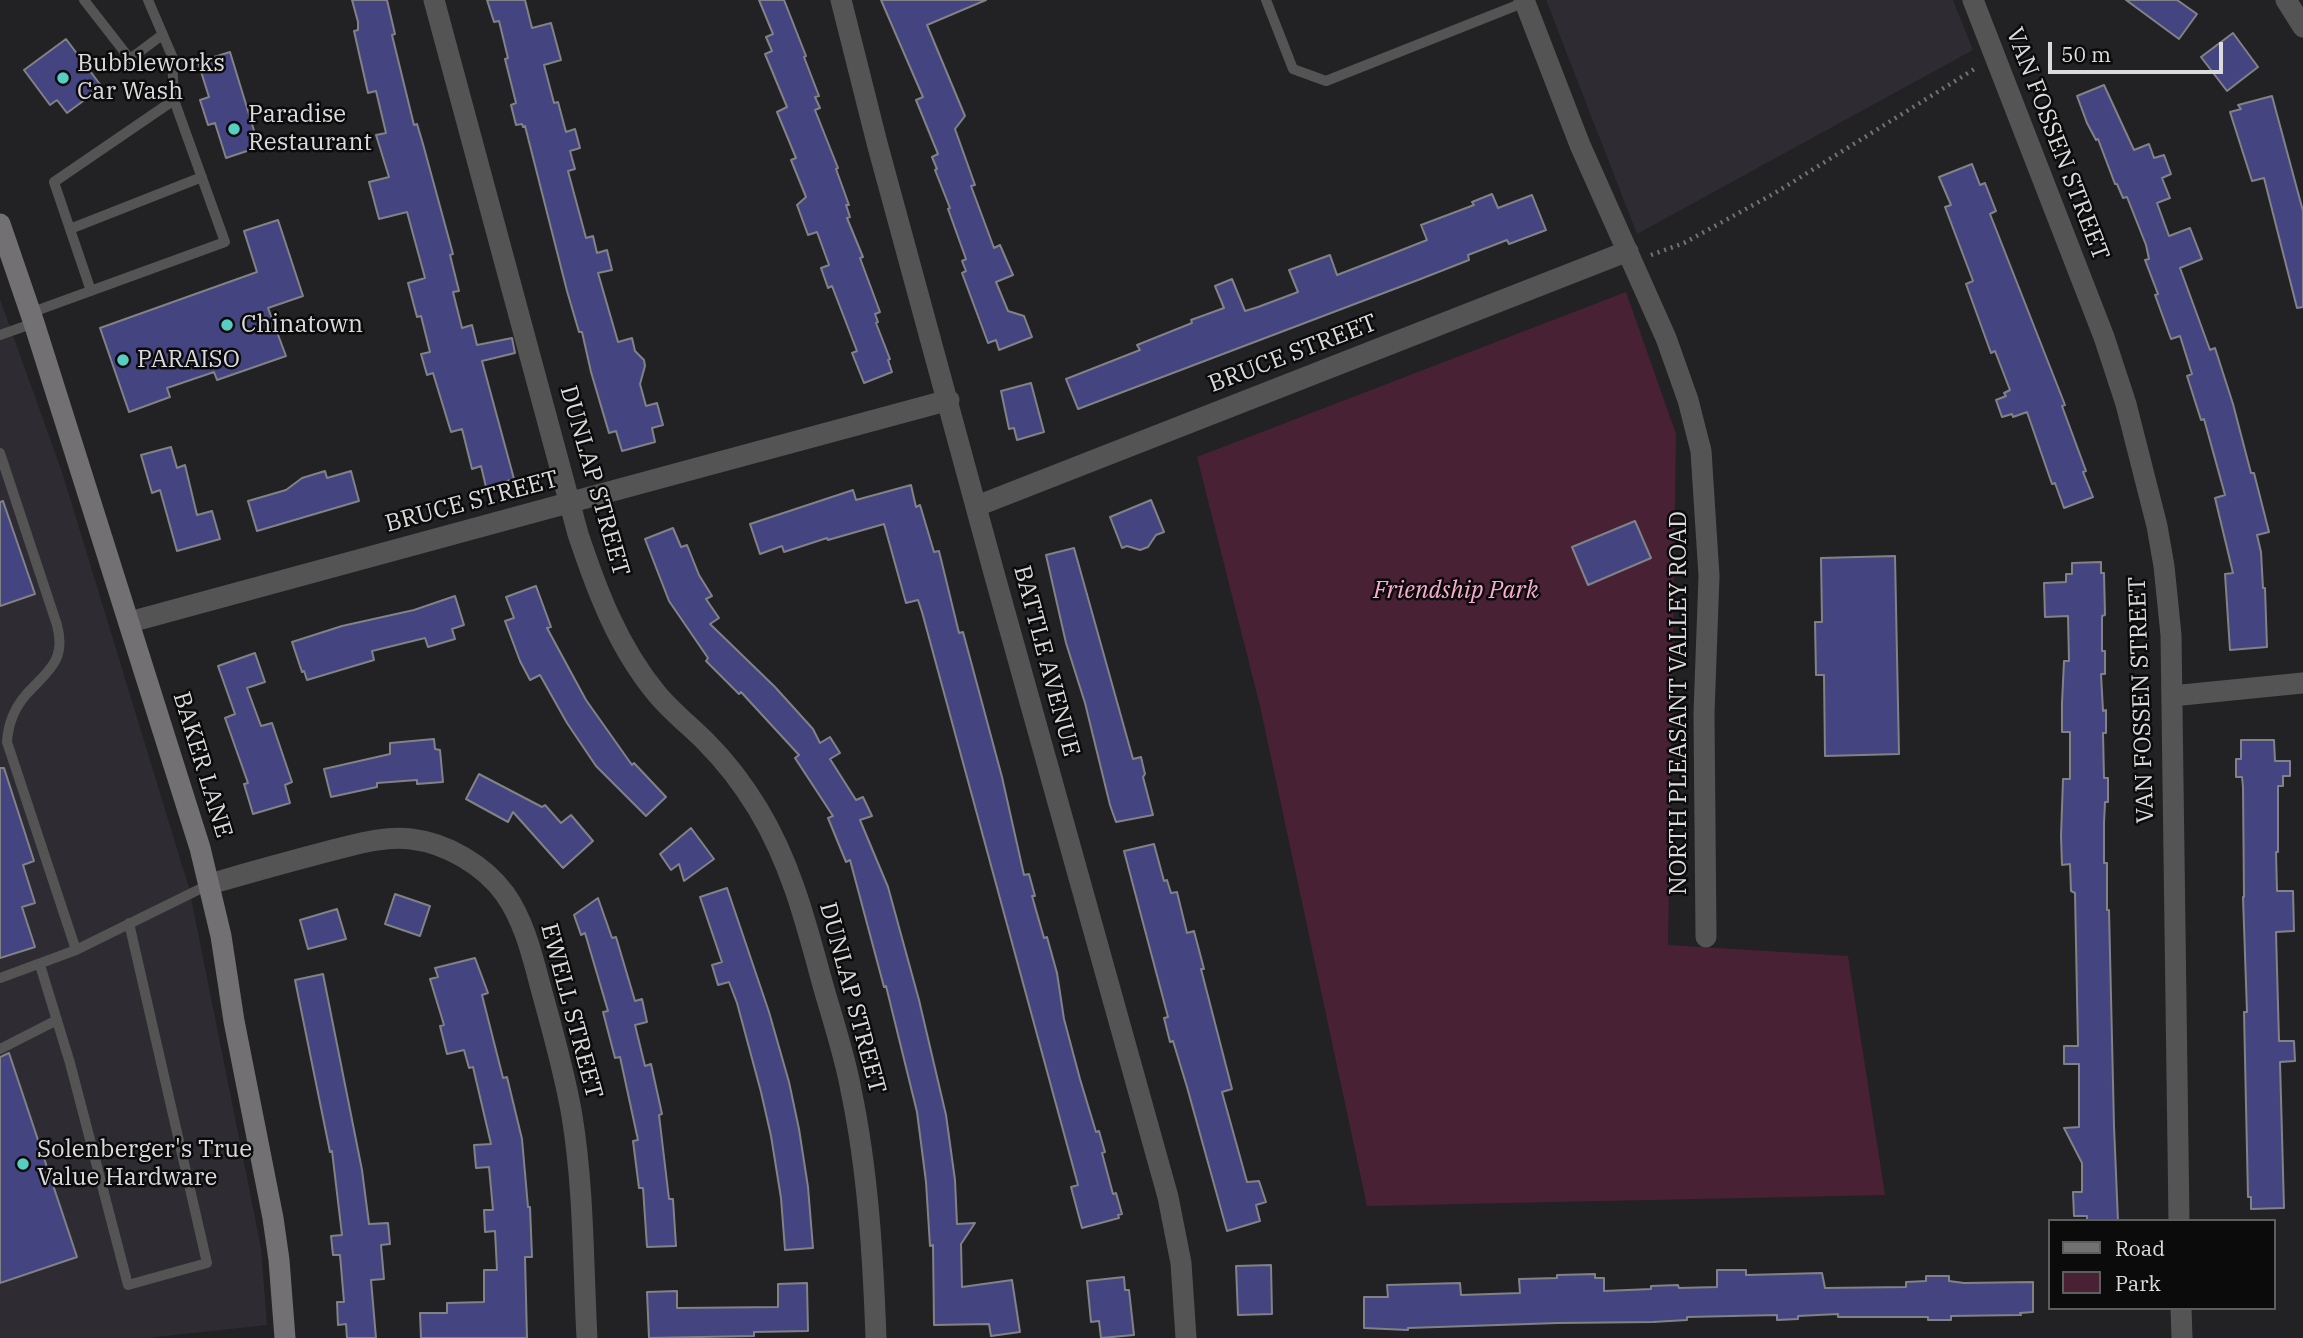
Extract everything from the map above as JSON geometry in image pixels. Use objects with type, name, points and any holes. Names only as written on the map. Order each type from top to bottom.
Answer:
[{"type":"street","name":"DUNLAP STREET","points":[[434,0],[578,534],[594,583],[619,638],[635,665],[659,696],[731,770],[775,838],[792,879],[851,1090],[874,1272],[876,1338]]},
{"type":"street","name":"BATTLE AVENUE","points":[[841,0],[877,143],[1168,1197],[1181,1263],[1186,1338]]},
{"type":"street","name":"VAN FOSSEN STREET","points":[[1973,0],[2104,337],[2126,404],[2157,526],[2164,566],[2171,635],[2179,1219]]},
{"type":"street","points":[[2286,0],[2303,27]]},
{"type":"street","name":"NORTH PLEASANT VALLEY ROAD","points":[[1525,1],[1580,145],[1666,338],[1688,400],[1701,451],[1709,576],[1704,713],[1706,937]]},
{"type":"street","name":"BAKER LANE","points":[[0,224],[186,796],[210,884],[273,1218],[285,1338]]},
{"type":"street","name":"BRUCE STREET","points":[[977,506],[1628,251]]},
{"type":"street","name":"BRUCE STREET","points":[[130,622],[949,400]]},
{"type":"street","points":[[2172,696],[2303,683]]},
{"type":"street","name":"EWELL STREET","points":[[210,884],[382,838],[410,839],[458,854],[485,872],[504,892],[518,915],[532,958],[554,1035],[572,1116],[578,1166],[587,1338]]},
{"type":"street","points":[[2181,1310],[2182,1338]]},
{"type":"lane","points":[[84,0],[130,59],[163,35]]},
{"type":"lane","points":[[0,335],[91,291],[225,242],[174,100],[172,56],[148,0]]},
{"type":"lane","points":[[1266,0],[1293,69],[1326,81],[1525,1]]},
{"type":"lane","points":[[91,291],[54,182],[174,100]]},
{"type":"lane","points":[[70,229],[202,177]]},
{"type":"lane","points":[[0,453],[57,625],[61,648],[51,669],[15,711],[8,728],[7,742],[76,950]]},
{"type":"lane","points":[[0,978],[76,950],[210,884]]},
{"type":"lane","points":[[40,965],[128,1285],[206,1263],[130,923]]},
{"type":"lane","points":[[0,1049],[57,1020]]},
{"type":"path","points":[[1628,251],[1647,256],[1684,243],[1775,193],[1995,57]]},
{"type":"shaded area","points":[[1546,0],[1953,0],[1973,50],[1637,234]]},
{"type":"shaded area","points":[[0,299],[62,472],[189,888],[261,1248],[267,1325],[147,1338],[0,1338]]},
{"type":"green space","name":"Friendship Park","points":[[1626,292],[1676,434],[1668,945],[1848,956],[1885,1195],[1367,1206],[1260,706],[1197,457]]},
{"type":"building","points":[[352,0],[387,0],[395,34],[392,35],[414,125],[417,124],[453,254],[450,255],[459,291],[453,292],[462,328],[472,325],[477,345],[512,338],[515,353],[482,361],[514,479],[486,487],[481,466],[472,469],[462,429],[451,432],[433,373],[427,375],[421,354],[430,352],[421,316],[417,317],[408,283],[425,278],[407,212],[379,219],[369,182],[389,177],[376,135],[386,133],[376,91],[368,93],[354,31],[358,30],[358,22]]},
{"type":"building","points":[[487,0],[525,0],[532,28],[551,23],[561,60],[544,65],[554,103],[558,102],[566,132],[575,129],[580,148],[570,151],[575,169],[568,171],[586,238],[593,236],[597,253],[607,250],[612,270],[598,273],[618,342],[632,338],[635,351],[644,360],[640,384],[646,406],[657,403],[663,425],[652,428],[655,442],[622,451],[616,431],[609,433],[582,332],[579,332],[567,291],[525,126],[516,125],[511,105],[516,103],[505,59],[508,58],[499,21],[494,22]]},
{"type":"building","points":[[759,0],[784,0],[806,56],[804,57],[819,96],[815,97],[820,108],[815,110],[838,168],[836,169],[849,205],[846,205],[850,217],[847,218],[863,257],[860,258],[880,312],[875,314],[876,323],[890,359],[888,360],[892,372],[864,383],[852,353],[857,351],[832,286],[828,288],[821,268],[829,265],[817,232],[808,235],[797,205],[806,197],[791,160],[796,158],[777,112],[787,107],[765,54],[772,51],[766,37],[773,34]]},
{"type":"building","points":[[881,0],[986,0],[927,25],[965,116],[955,129],[975,185],[971,186],[994,248],[1000,245],[1013,275],[996,282],[1008,311],[1024,316],[1032,337],[999,350],[996,340],[988,343],[962,273],[966,271],[962,261],[966,259],[935,170],[937,169],[932,157],[938,154],[916,100],[923,97]]},
{"type":"building","points":[[2126,0],[2177,0],[2197,14],[2179,39]]},
{"type":"building","points":[[2233,33],[2258,67],[2227,91],[2201,57]]},
{"type":"building","name":"Bubbleworks Car Wash","points":[[66,39],[102,87],[67,113],[57,100],[50,105],[24,70]]},
{"type":"building","points":[[230,52],[259,147],[226,158],[215,123],[208,125],[200,100],[209,97],[198,62]]},
{"type":"building","points":[[2104,85],[2134,150],[2149,144],[2154,158],[2164,155],[2171,174],[2162,178],[2170,198],[2157,203],[2169,236],[2190,228],[2202,259],[2180,268],[2210,350],[2215,348],[2251,473],[2254,473],[2269,532],[2257,535],[2265,588],[2267,647],[2230,650],[2225,574],[2233,573],[2215,498],[2225,495],[2204,419],[2201,420],[2187,376],[2192,374],[2180,336],[2171,339],[2145,260],[2149,259],[2146,245],[2127,197],[2123,198],[2115,184],[2098,139],[2096,140],[2087,123],[2077,96]]},
{"type":"building","points":[[2272,96],[2303,211],[2303,307],[2297,308],[2264,178],[2252,181],[2230,112],[2241,109],[2238,105]]},
{"type":"building","points":[[1972,164],[1980,185],[1985,183],[1996,211],[1990,214],[2065,405],[2062,406],[2093,497],[2064,508],[2055,483],[2052,484],[2027,412],[2013,417],[2012,414],[2002,417],[1996,400],[2006,396],[2004,393],[2010,390],[1995,351],[1991,353],[1966,284],[1973,281],[1945,207],[1951,205],[1939,177]]},
{"type":"building","points":[[1492,194],[1498,208],[1532,195],[1546,230],[1509,244],[1507,240],[1468,255],[1469,260],[1078,409],[1066,379],[1140,350],[1137,345],[1224,308],[1215,286],[1232,279],[1245,311],[1258,307],[1298,292],[1289,270],[1330,255],[1337,275],[1427,240],[1421,225],[1474,205],[1472,202]]},
{"type":"building","points":[[278,220],[303,296],[268,308],[286,356],[217,380],[214,372],[167,388],[170,397],[129,412],[100,328],[257,272],[244,231]]},
{"type":"building","points":[[1031,383],[1044,432],[1017,440],[1014,428],[1009,429],[1001,391]]},
{"type":"building","points":[[171,447],[177,468],[185,465],[197,515],[212,511],[220,539],[177,551],[160,490],[152,493],[141,455]]},
{"type":"building","points":[[325,471],[327,478],[351,471],[359,501],[257,531],[248,501],[286,490],[302,478]]},
{"type":"building","points":[[911,485],[916,507],[920,505],[934,552],[939,551],[959,633],[963,632],[1002,777],[1024,875],[1029,874],[1035,896],[1032,896],[1057,973],[1064,1019],[1080,1079],[1096,1132],[1099,1131],[1113,1194],[1116,1193],[1122,1214],[1118,1215],[1119,1218],[1082,1228],[1071,1187],[1078,1185],[922,612],[918,600],[906,603],[884,524],[784,552],[782,546],[760,554],[750,524],[853,490],[856,500]]},
{"type":"building","points":[[1151,500],[1164,532],[1156,535],[1148,547],[1140,550],[1127,546],[1122,548],[1110,517]]},
{"type":"building","points":[[3,501],[35,594],[0,606],[0,502]]},
{"type":"building","points":[[1635,521],[1651,558],[1588,585],[1572,547]]},
{"type":"building","points":[[673,528],[681,547],[687,545],[699,575],[712,596],[706,599],[719,618],[710,624],[775,687],[813,729],[820,743],[830,737],[840,753],[830,759],[856,800],[863,797],[872,816],[860,820],[888,887],[919,1000],[946,1115],[955,1180],[957,1224],[975,1223],[961,1244],[962,1287],[1012,1280],[1020,1332],[991,1336],[989,1324],[934,1325],[933,1245],[930,1246],[926,1182],[917,1112],[886,986],[884,987],[850,860],[846,862],[828,818],[833,816],[795,758],[799,755],[741,692],[739,694],[706,661],[708,658],[669,601],[645,539]]},
{"type":"building","points":[[1074,548],[1133,759],[1141,757],[1153,815],[1116,822],[1110,805],[1085,703],[1066,643],[1046,555]]},
{"type":"building","points":[[1895,556],[1899,754],[1825,756],[1824,675],[1816,675],[1815,622],[1822,622],[1821,558]]},
{"type":"building","points":[[2101,562],[2101,573],[2104,573],[2102,651],[2105,651],[2105,674],[2101,674],[2103,711],[2106,710],[2106,733],[2103,733],[2104,778],[2108,778],[2108,802],[2105,802],[2104,863],[2107,863],[2109,910],[2118,1219],[2087,1219],[2087,1216],[2074,1216],[2073,1192],[2082,1192],[2082,1163],[2064,1128],[2079,1127],[2079,1064],[2064,1064],[2064,1046],[2078,1046],[2075,893],[2071,891],[2070,864],[2062,865],[2061,836],[2063,779],[2070,779],[2070,732],[2062,732],[2064,661],[2069,661],[2068,616],[2045,617],[2044,583],[2066,582],[2066,574],[2072,574],[2072,563]]},
{"type":"building","points":[[536,586],[551,627],[547,628],[586,700],[632,765],[634,763],[666,797],[646,816],[596,766],[567,723],[540,675],[530,680],[520,661],[505,621],[514,618],[506,597]]},
{"type":"building","points":[[455,596],[464,625],[452,629],[455,639],[428,647],[425,638],[372,651],[374,660],[307,680],[304,671],[302,672],[292,642],[342,626],[414,610]]},
{"type":"building","points":[[255,653],[265,682],[247,688],[261,726],[272,723],[292,782],[285,785],[290,803],[253,814],[244,784],[248,783],[225,718],[235,714],[218,666]]},
{"type":"building","points":[[434,739],[435,749],[440,750],[443,782],[417,784],[417,780],[377,783],[377,787],[331,797],[324,769],[390,754],[390,743]]},
{"type":"building","points":[[2241,740],[2274,740],[2275,761],[2290,761],[2290,776],[2283,776],[2283,786],[2278,786],[2276,852],[2277,891],[2293,891],[2294,931],[2276,932],[2279,1041],[2294,1041],[2295,1061],[2280,1062],[2284,1208],[2251,1209],[2251,1197],[2248,1197],[2243,787],[2242,777],[2236,777],[2236,759],[2241,759]]},
{"type":"building","points":[[0,768],[4,768],[34,861],[23,865],[35,903],[22,907],[35,947],[0,958]]},
{"type":"building","points":[[479,774],[542,807],[545,805],[561,823],[571,815],[593,841],[563,868],[513,812],[508,822],[466,799]]},
{"type":"building","points":[[691,828],[714,859],[684,881],[679,864],[671,870],[660,854]]},
{"type":"building","points":[[1154,844],[1164,881],[1167,880],[1171,893],[1177,892],[1187,933],[1194,931],[1232,1089],[1222,1092],[1247,1182],[1259,1181],[1266,1202],[1256,1205],[1260,1221],[1227,1231],[1187,1087],[1173,1041],[1170,1042],[1164,1018],[1168,1017],[1124,851]]},
{"type":"building","points":[[727,888],[769,1012],[789,1082],[808,1187],[813,1248],[785,1250],[781,1198],[761,1092],[729,982],[718,985],[712,965],[722,962],[700,897]]},
{"type":"building","points":[[395,894],[430,906],[420,936],[385,924]]},
{"type":"building","points":[[598,898],[612,938],[616,937],[635,1001],[642,999],[647,1022],[635,1025],[645,1066],[651,1064],[662,1114],[659,1115],[669,1199],[673,1199],[676,1246],[647,1247],[643,1188],[639,1188],[633,1141],[638,1140],[620,1057],[615,1058],[603,1012],[608,1011],[585,933],[581,935],[574,915]]},
{"type":"building","points":[[337,909],[346,939],[308,949],[300,920]]},
{"type":"building","points":[[475,958],[488,993],[482,995],[503,1078],[507,1077],[522,1139],[530,1207],[532,1257],[525,1257],[527,1338],[421,1338],[420,1313],[447,1313],[447,1303],[484,1302],[484,1270],[497,1270],[495,1231],[485,1232],[484,1210],[493,1210],[489,1167],[476,1168],[474,1145],[491,1144],[473,1067],[469,1068],[464,1050],[447,1054],[440,1026],[444,1025],[430,979],[438,977],[435,968]]},
{"type":"building","points":[[323,974],[362,1170],[369,1224],[388,1223],[390,1244],[381,1245],[384,1279],[371,1280],[376,1338],[347,1338],[346,1324],[338,1325],[337,1302],[344,1302],[340,1255],[333,1255],[331,1236],[342,1235],[332,1151],[330,1152],[295,980]]},
{"type":"building","name":"Solenberger's True Value Hardware","points":[[9,1053],[77,1257],[0,1283],[0,1057]]},
{"type":"building","points":[[1271,1265],[1272,1314],[1238,1315],[1236,1266]]},
{"type":"building","points":[[1717,1270],[1746,1270],[1746,1275],[1822,1273],[1825,1288],[1906,1287],[1906,1282],[1926,1281],[1926,1276],[1949,1276],[1949,1281],[1964,1283],[2033,1282],[2033,1312],[2020,1313],[2021,1315],[1951,1316],[1951,1320],[1928,1320],[1928,1317],[1838,1317],[1838,1314],[1777,1320],[1777,1315],[1408,1330],[1364,1328],[1364,1297],[1388,1297],[1387,1285],[1460,1283],[1461,1295],[1520,1293],[1519,1279],[1595,1274],[1595,1278],[1604,1278],[1604,1291],[1678,1285],[1679,1288],[1717,1287]]},
{"type":"building","points":[[1124,1277],[1125,1290],[1129,1290],[1134,1335],[1101,1338],[1099,1321],[1091,1322],[1087,1281]]},
{"type":"building","points":[[807,1283],[808,1331],[754,1332],[754,1336],[649,1338],[647,1292],[677,1291],[677,1308],[778,1307],[778,1284]]},
{"type":"place","name":"Bubbleworks Car Wash","points":[[63,78]]},
{"type":"place","name":"Paradise Restaurant","points":[[234,129]]},
{"type":"place","name":"Chinatown","points":[[227,325]]},
{"type":"place","name":"PARAISO","points":[[123,360]]},
{"type":"place","name":"Solenberger's True Value Hardware","points":[[23,1164]]}]
